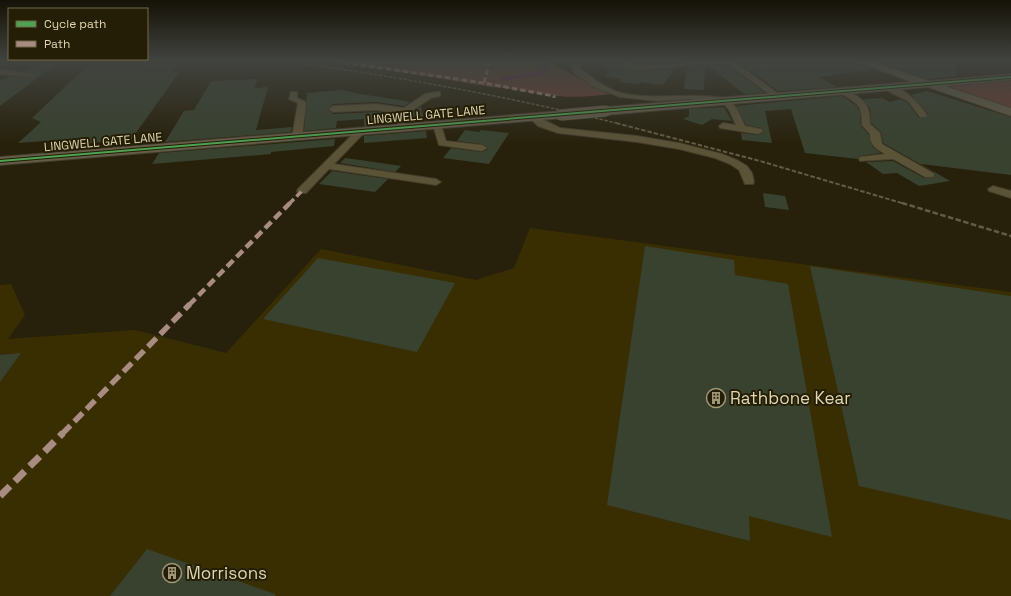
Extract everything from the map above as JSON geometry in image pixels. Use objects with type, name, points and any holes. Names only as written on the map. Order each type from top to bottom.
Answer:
[{"type":"street","points":[[603,88],[620,95],[657,99],[690,97],[726,101],[733,109],[742,129]]},
{"type":"street","points":[[766,88],[779,97]]},
{"type":"street","points":[[889,88],[911,99],[923,116]]},
{"type":"street","name":"LINGWELL GATE LANE","points":[[0,161],[889,88]]},
{"type":"street","points":[[938,88],[1011,112]]},
{"type":"street","points":[[844,92],[863,103],[867,110],[866,125],[875,133],[875,141],[878,146],[893,156],[929,175]]},
{"type":"street","points":[[333,109],[376,107],[404,111],[412,108],[428,96],[437,94]]},
{"type":"street","points":[[283,100],[293,97],[302,102],[297,137]]},
{"type":"street","points":[[402,128],[400,118],[404,111]]},
{"type":"street","points":[[534,118],[546,127],[558,130],[638,139],[699,151],[732,161],[743,168],[750,182]]},
{"type":"street","points":[[437,125],[442,142],[482,148]]},
{"type":"street","points":[[723,126],[758,131]]},
{"type":"street","points":[[302,191],[360,132]]},
{"type":"street","points":[[864,159],[893,156]]},
{"type":"street","points":[[326,166],[436,182]]},
{"type":"street","points":[[993,189],[1011,195]]},
{"type":"shaded area","points":[[502,88],[598,88],[610,94],[564,97]]},
{"type":"shaded area","points":[[938,88],[1011,88],[1011,112]]},
{"type":"shaded area","points":[[530,228],[1011,292],[1011,596],[0,596],[0,285],[11,284],[25,315],[8,339],[135,330],[226,353],[321,249],[476,280],[514,268]]},
{"type":"building","points":[[0,88],[24,88],[0,106]]},
{"type":"building","points":[[64,88],[168,88],[131,140],[52,146],[58,140],[18,143],[41,122],[32,118]]},
{"type":"building","points":[[207,88],[268,88],[256,130],[292,127],[291,132],[165,142],[184,111],[194,110]]},
{"type":"building","points":[[684,88],[704,88],[704,90]]},
{"type":"building","points":[[736,88],[758,88],[765,93],[744,94]]},
{"type":"building","points":[[774,88],[825,88],[778,91]]},
{"type":"building","points":[[342,90],[411,102],[404,106],[376,102],[333,104],[328,109],[333,114],[376,112],[395,114],[396,123],[364,126],[364,119],[337,121],[336,128],[304,131],[307,93]]},
{"type":"building","points":[[927,91],[1011,117],[1011,175],[921,164],[950,181],[919,186],[897,173],[883,174],[866,162],[893,161],[924,178],[934,178],[934,172],[883,143],[881,132],[871,123],[870,109],[863,99],[882,98],[890,102],[900,99],[907,102],[919,118],[926,118],[928,114],[911,95]]},
{"type":"building","points":[[842,96],[857,106],[860,113],[861,126],[869,135],[873,147],[881,153],[860,156],[858,159],[805,153],[791,109],[765,111],[772,143],[742,140],[741,133],[758,135],[764,131],[761,128],[746,125],[736,106]]},
{"type":"building","points":[[421,106],[424,121],[407,122],[406,117]]},
{"type":"building","points":[[724,107],[732,121],[712,119],[702,125],[683,119],[689,116],[689,109]]},
{"type":"building","points":[[465,130],[509,133],[489,164],[443,158],[451,148],[482,152],[488,149],[482,144],[457,141]]},
{"type":"building","points":[[426,131],[427,138],[364,143],[364,136]]},
{"type":"building","points":[[335,139],[334,146],[271,152],[271,154],[152,164],[159,153]]},
{"type":"building","points":[[345,158],[401,166],[395,172],[340,163]]},
{"type":"building","points":[[332,171],[388,179],[375,192],[319,184]]},
{"type":"building","points":[[763,193],[785,196],[789,210],[765,207]]},
{"type":"building","points":[[645,246],[734,260],[735,275],[788,284],[832,537],[749,516],[750,541],[607,505]]},
{"type":"building","points":[[318,258],[455,283],[417,352],[263,319]]},
{"type":"building","points":[[810,266],[1011,296],[1011,520],[859,486]]},
{"type":"building","points":[[21,353],[0,382],[0,355]]},
{"type":"building","name":"Morrisons","points":[[147,549],[275,594],[275,596],[110,596]]},
{"type":"railway","points":[[452,88],[534,104],[618,124]]},
{"type":"railway","points":[[618,124],[760,161],[905,204]]},
{"type":"railway","points":[[902,203],[1011,236]]},
{"type":"marked path","points":[[510,88],[554,96],[554,98]]},
{"type":"marked path","points":[[0,496],[302,191]]},
{"type":"cycle path","points":[[0,161],[881,88]]},
{"type":"place","name":"Rathbone Kear","points":[[716,398]]},
{"type":"place","name":"Morrisons","points":[[172,573]]}]
